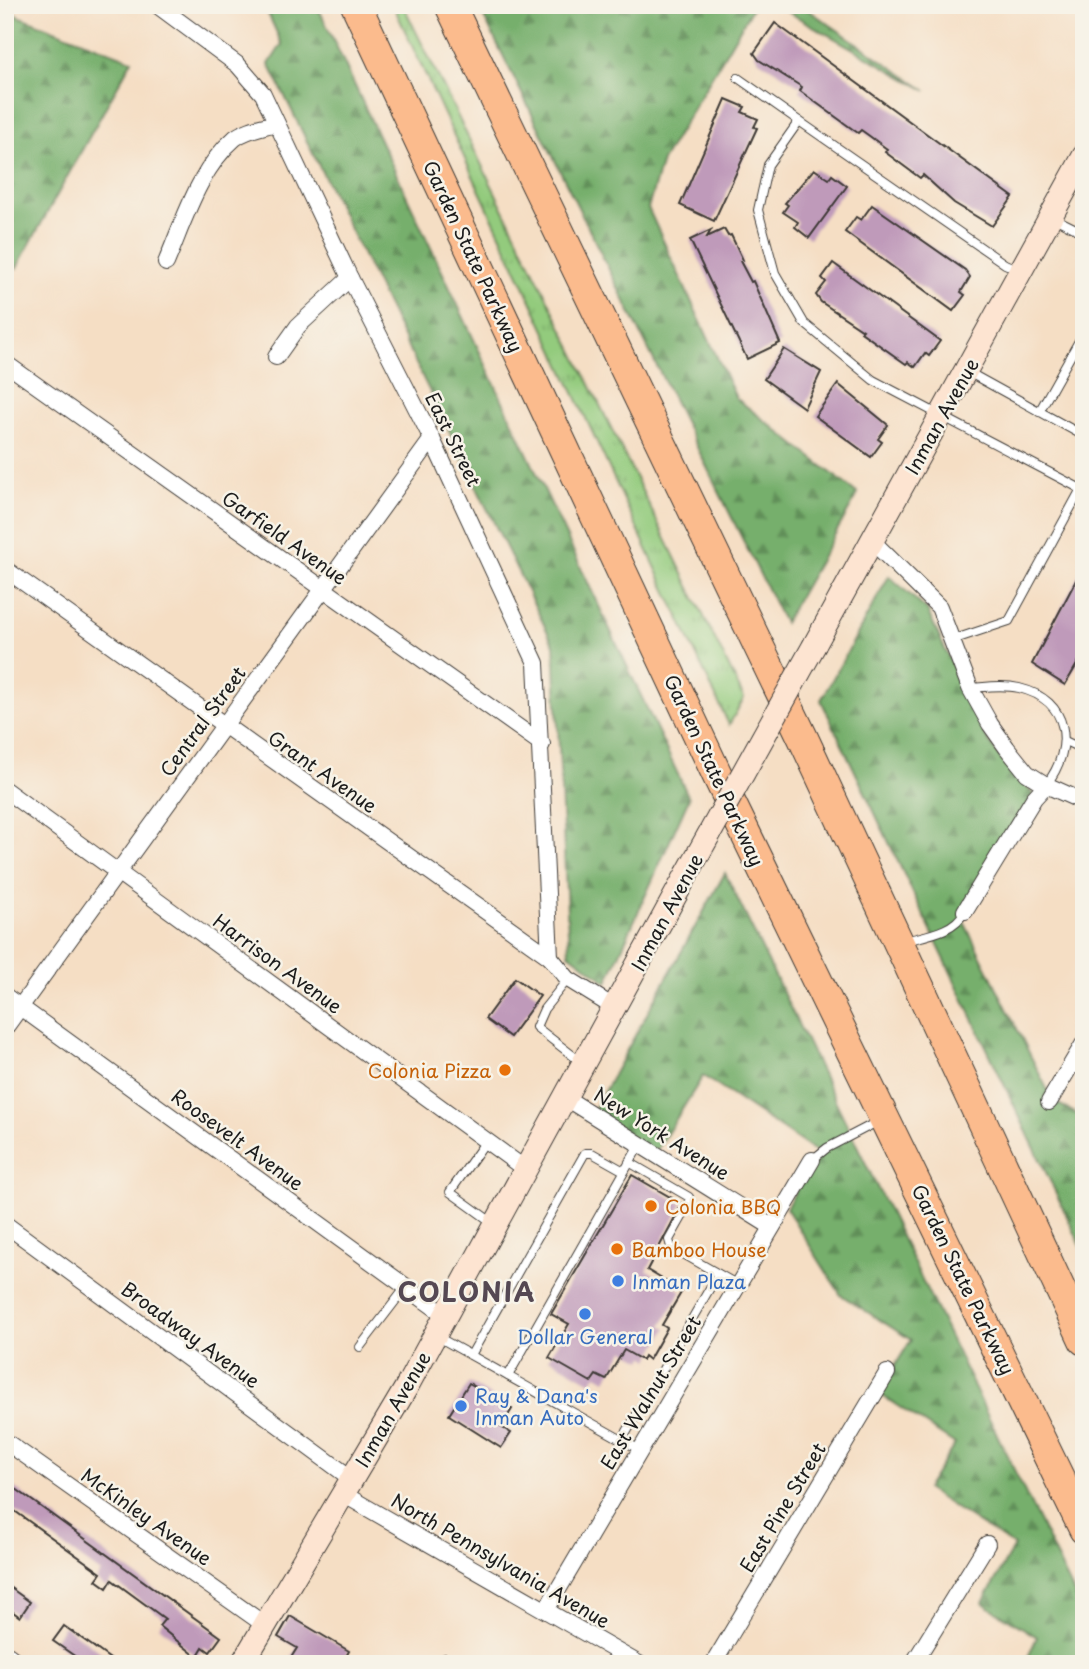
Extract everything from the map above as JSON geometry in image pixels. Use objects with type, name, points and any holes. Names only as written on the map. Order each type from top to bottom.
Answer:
[{"type":"highway","name":"Garden State Parkway","points":[[356,5],[719,779],[886,1117],[1084,1529]]},
{"type":"highway","points":[[450,5],[899,942],[1084,1340]]},
{"type":"main road","name":"Inman Avenue","points":[[242,1664],[440,1325],[1084,156]]},
{"type":"street","name":"East Street","points":[[157,5],[238,65],[263,94],[350,278],[432,439],[536,663],[542,744],[550,957]]},
{"type":"street","points":[[166,263],[201,183],[222,154],[236,138],[250,130],[276,123]]},
{"type":"street","points":[[276,357],[298,326],[350,278]]},
{"type":"street","name":"Garfield Avenue","points":[[5,363],[542,744]]},
{"type":"street","name":"Central Street","points":[[5,1028],[432,439]]},
{"type":"street","points":[[872,541],[939,607],[971,688],[990,724],[1027,773],[1084,802]]},
{"type":"street","name":"Grant Avenue","points":[[5,569],[550,957],[568,979],[615,1008]]},
{"type":"street","points":[[965,911],[1034,798],[1046,785]]},
{"type":"street","name":"Harrison Avenue","points":[[5,790],[525,1169]]},
{"type":"street","name":"Roosevelt Avenue","points":[[5,996],[406,1287],[440,1325]]},
{"type":"street","points":[[1049,1102],[1084,1043]]},
{"type":"street","name":"New York Avenue","points":[[565,1097],[772,1227]]},
{"type":"street","name":"East Walnut Street","points":[[545,1610],[812,1160]]},
{"type":"street","name":"Broadway Avenue","points":[[5,1224],[347,1486]]},
{"type":"street","name":"East Pine Street","points":[[713,1664],[887,1373]]},
{"type":"street","name":"McKinley Avenue","points":[[5,1441],[265,1625]]},
{"type":"street","name":"North Pennsylvania Avenue","points":[[347,1486],[545,1610],[636,1663]]},
{"type":"street","points":[[913,1664],[987,1544]]},
{"type":"street","points":[[5,1653],[20,1664]]},
{"type":"lane","points":[[738,78],[1005,264],[1021,271]]},
{"type":"lane","points":[[799,121],[768,165],[758,210],[775,273],[804,323],[873,380],[1081,489],[1009,621],[952,640]]},
{"type":"lane","points":[[1051,216],[1084,233]]},
{"type":"lane","points":[[1040,412],[1084,332]]},
{"type":"lane","points":[[966,370],[1084,436]]},
{"type":"lane","points":[[971,688],[1017,687],[1035,694],[1057,715],[1065,741],[1056,773],[1046,785]]},
{"type":"lane","points":[[1065,741],[1084,750]]},
{"type":"lane","points":[[899,942],[945,930],[960,920],[965,911]]},
{"type":"lane","points":[[568,979],[544,1009],[536,1027],[583,1064]]},
{"type":"lane","points":[[812,1160],[827,1148],[886,1117]]},
{"type":"lane","points":[[486,1141],[450,1192],[495,1225]]},
{"type":"lane","points":[[508,1376],[640,1144]]},
{"type":"lane","points":[[471,1355],[585,1153],[592,1153],[624,1171]]},
{"type":"lane","points":[[629,1162],[689,1197],[690,1203],[669,1240],[671,1247],[738,1285]]},
{"type":"lane","points":[[622,1440],[718,1274]]},
{"type":"lane","points":[[360,1347],[406,1287]]},
{"type":"lane","points":[[701,1303],[721,1314]]},
{"type":"lane","points":[[440,1325],[471,1355],[640,1450]]},
{"type":"path","points":[[1078,698],[1084,701]]},
{"type":"green space","points":[[264,5],[317,5],[689,798],[607,982],[569,953],[554,645],[269,64],[282,44]]},
{"type":"green space","points":[[393,5],[403,5],[744,698],[729,725]]},
{"type":"green space","points":[[478,5],[754,5],[662,161],[648,208],[736,398],[858,494],[784,623]]},
{"type":"green space","points":[[776,5],[801,5],[927,91]]},
{"type":"green space","points":[[5,11],[132,60],[16,269],[5,260]]},
{"type":"green space","points":[[889,576],[927,610],[985,736],[1007,767],[1034,794],[960,914],[1053,1101],[1084,1118],[1084,1252],[821,700]]},
{"type":"green space","points":[[725,873],[1084,1614],[1084,1664],[1025,1664],[1037,1637],[983,1603],[1014,1546],[926,1489],[955,1444],[878,1393],[911,1340],[841,1295],[786,1208],[818,1153],[703,1076],[655,1153],[591,1115]]},
{"type":"building","points":[[775,23],[1013,197],[992,226],[954,203],[923,175],[920,178],[885,152],[887,149],[868,135],[861,130],[858,133],[800,91],[802,87],[759,60],[754,53]]},
{"type":"building","points":[[726,99],[745,107],[742,112],[758,119],[754,127],[757,128],[714,221],[680,205]]},
{"type":"building","points":[[814,169],[829,179],[832,175],[847,186],[809,238],[795,227],[798,222],[783,212],[788,205],[785,203]]},
{"type":"building","points":[[872,205],[965,270],[970,277],[961,292],[965,295],[953,311],[845,232],[856,217],[861,220]]},
{"type":"building","points":[[724,229],[728,236],[731,235],[743,260],[740,261],[751,282],[753,281],[780,343],[747,359],[690,240],[711,230],[707,237]]},
{"type":"building","points":[[833,263],[940,341],[929,356],[925,353],[915,367],[908,362],[906,364],[861,332],[863,330],[821,302],[816,295],[826,282],[822,278]]},
{"type":"building","points":[[784,349],[821,372],[804,408],[764,379]]},
{"type":"building","points":[[838,384],[888,425],[878,439],[882,442],[871,457],[815,416]]},
{"type":"building","points":[[1084,565],[1084,664],[1079,661],[1065,685],[1032,664]]},
{"type":"building","points":[[515,978],[540,996],[510,1037],[485,1019]]},
{"type":"building","name":"Inman Plaza","points":[[632,1175],[682,1204],[647,1270],[682,1291],[662,1325],[667,1328],[649,1360],[644,1356],[642,1360],[624,1350],[606,1380],[596,1375],[591,1382],[549,1358],[569,1324],[551,1314]]},
{"type":"building","points":[[469,1383],[512,1409],[501,1427],[511,1433],[501,1448],[449,1415]]},
{"type":"building","points":[[5,1481],[221,1637],[210,1652],[203,1647],[197,1657],[159,1626],[165,1619],[112,1580],[107,1588],[96,1580],[101,1573],[5,1504]]},
{"type":"building","points":[[5,1584],[30,1602],[20,1617],[5,1606]]},
{"type":"building","points":[[290,1616],[349,1651],[342,1664],[287,1664],[297,1648],[278,1637]]},
{"type":"building","points":[[64,1626],[117,1664],[86,1664],[53,1641]]},
{"type":"place","name":"Colonia Pizza","points":[[505,1070]]},
{"type":"place","name":"Colonia BBQ","points":[[651,1206]]},
{"type":"place","name":"Bamboo House","points":[[617,1249]]},
{"type":"place","name":"Inman Plaza","points":[[618,1281]]},
{"type":"place","name":"Dollar General","points":[[585,1314]]},
{"type":"place","name":"Ray & Dana's Inman Auto","points":[[461,1406]]},
{"type":"district","name":"COLONIA","points":[[467,1291]]}]
